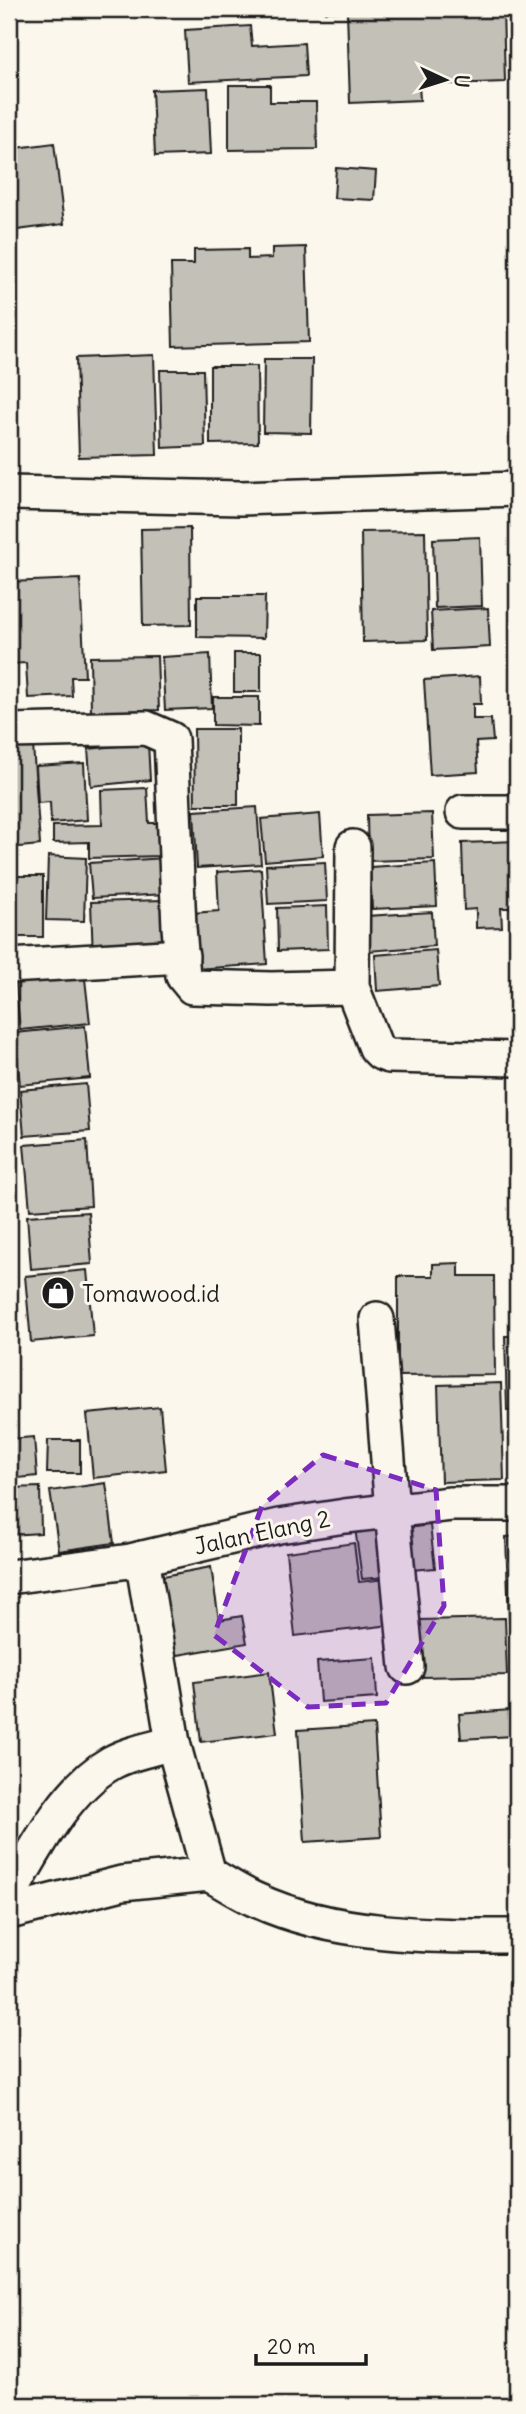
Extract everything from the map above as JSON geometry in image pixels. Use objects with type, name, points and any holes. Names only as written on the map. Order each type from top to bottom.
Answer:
[{"type":"street","points":[[9,493],[241,498],[517,489]]},
{"type":"street","points":[[9,731],[146,728],[170,739],[183,976],[192,987],[352,987]]},
{"type":"street","points":[[463,812],[517,812]]},
{"type":"street","points":[[353,847],[352,987],[376,1048],[388,1056],[517,1059]]},
{"type":"street","points":[[9,966],[182,956]]},
{"type":"street","points":[[377,1319],[407,1667]]},
{"type":"street","name":"Jalan Elang 2","points":[[9,1577],[142,1558],[279,1526],[450,1504],[517,1504]]},
{"type":"street","points":[[142,1558],[173,1743],[209,1874]]},
{"type":"street","points":[[9,1895],[43,1837],[95,1774],[131,1755],[173,1743]]},
{"type":"street","points":[[9,1912],[122,1883],[209,1874],[258,1901],[312,1919],[376,1931],[416,1935],[517,1936]]},
{"type":"highlighted area","points":[[323,1455],[436,1490],[444,1606],[386,1703],[308,1707],[214,1635],[262,1506]]},
{"type":"building","points":[[324,9],[503,9],[505,82],[419,85],[420,100],[350,103],[347,11],[325,12]]},
{"type":"building","points":[[250,26],[252,46],[304,43],[306,76],[188,82],[185,30]]},
{"type":"building","points":[[229,85],[270,85],[270,102],[316,102],[317,149],[229,150]]},
{"type":"building","points":[[208,88],[211,154],[155,156],[152,90]]},
{"type":"building","points":[[54,143],[64,224],[9,231],[9,149]]},
{"type":"building","points":[[336,168],[376,171],[374,200],[334,198]]},
{"type":"building","points":[[306,247],[309,342],[173,346],[171,264],[194,264],[194,250],[248,249],[248,259],[272,258],[272,248]]},
{"type":"building","points":[[154,355],[157,455],[79,457],[76,358]]},
{"type":"building","points":[[264,359],[312,359],[311,433],[263,432]]},
{"type":"building","points":[[210,366],[257,366],[258,443],[210,444]]},
{"type":"building","points":[[160,370],[203,370],[205,446],[162,448]]},
{"type":"building","points":[[190,528],[191,625],[143,626],[141,529]]},
{"type":"building","points":[[425,531],[427,640],[363,642],[361,532]]},
{"type":"building","points":[[480,537],[482,606],[435,608],[433,539]]},
{"type":"building","points":[[80,579],[85,677],[71,677],[72,696],[28,698],[26,663],[9,664],[9,582]]},
{"type":"building","points":[[197,596],[265,596],[264,638],[197,637]]},
{"type":"building","points":[[488,608],[490,647],[433,650],[431,611]]},
{"type":"building","points":[[234,653],[261,653],[261,692],[234,692]]},
{"type":"building","points":[[210,654],[212,708],[165,710],[162,657]]},
{"type":"building","points":[[157,656],[159,710],[91,712],[90,657]]},
{"type":"building","points":[[480,676],[481,704],[473,704],[473,719],[491,719],[493,741],[476,742],[478,772],[430,775],[424,680]]},
{"type":"building","points":[[213,697],[259,697],[259,726],[213,725]]},
{"type":"building","points":[[194,729],[238,729],[238,805],[195,805]]},
{"type":"building","points":[[148,743],[150,780],[91,786],[88,749]]},
{"type":"building","points":[[33,745],[40,845],[9,848],[9,747]]},
{"type":"building","points":[[84,763],[87,820],[51,823],[50,802],[38,803],[36,766]]},
{"type":"building","points":[[147,788],[149,823],[158,823],[159,856],[89,858],[89,842],[53,843],[53,826],[102,825],[101,790]]},
{"type":"building","points":[[257,807],[261,864],[197,868],[194,811]]},
{"type":"building","points":[[432,813],[434,859],[368,861],[367,815]]},
{"type":"building","points":[[320,814],[323,856],[265,861],[261,819]]},
{"type":"building","points":[[517,841],[517,908],[501,908],[502,927],[476,928],[476,909],[464,910],[462,843]]},
{"type":"building","points":[[48,856],[86,858],[84,921],[46,920]]},
{"type":"building","points":[[165,858],[167,894],[92,898],[89,863]]},
{"type":"building","points":[[325,862],[327,901],[268,904],[266,865]]},
{"type":"building","points":[[435,863],[437,906],[372,909],[370,867]]},
{"type":"building","points":[[261,869],[267,964],[195,969],[192,913],[219,911],[217,872]]},
{"type":"building","points":[[9,876],[43,876],[43,937],[9,937]]},
{"type":"building","points":[[164,900],[166,957],[93,959],[91,902]]},
{"type":"building","points":[[327,906],[328,949],[278,951],[277,908]]},
{"type":"building","points":[[432,912],[434,946],[368,951],[366,916]]},
{"type":"building","points":[[436,950],[439,986],[377,991],[375,955]]},
{"type":"building","points":[[84,970],[90,1023],[20,1030],[15,976]]},
{"type":"building","points":[[85,1026],[90,1078],[20,1085],[15,1033]]},
{"type":"building","points":[[86,1084],[90,1131],[24,1136],[20,1090]]},
{"type":"building","points":[[87,1140],[91,1206],[30,1210],[24,1145]]},
{"type":"building","points":[[88,1212],[92,1264],[31,1269],[27,1216]]},
{"type":"building","points":[[459,1263],[459,1276],[494,1276],[495,1375],[398,1376],[398,1276],[433,1276],[433,1264]]},
{"type":"building","name":"Tomawood.id","points":[[87,1270],[93,1336],[31,1342],[25,1276]]},
{"type":"building","points":[[505,1336],[517,1336],[517,1410],[507,1411]]},
{"type":"building","points":[[501,1383],[504,1480],[441,1482],[438,1385]]},
{"type":"building","points":[[160,1407],[166,1470],[93,1478],[87,1414]]},
{"type":"building","points":[[34,1437],[37,1476],[9,1479],[9,1439]]},
{"type":"building","points":[[48,1440],[80,1440],[80,1473],[47,1473]]},
{"type":"building","points":[[106,1483],[114,1543],[59,1551],[50,1491]]},
{"type":"building","points":[[40,1487],[41,1533],[9,1535],[9,1488]]},
{"type":"building","points":[[381,1525],[387,1577],[362,1579],[355,1528]]},
{"type":"building","points":[[430,1525],[435,1568],[412,1570],[407,1528]]},
{"type":"building","points":[[517,1536],[517,1621],[509,1621],[506,1537]]},
{"type":"building","points":[[354,1543],[359,1582],[386,1579],[391,1625],[295,1636],[286,1552]]},
{"type":"building","points":[[211,1567],[219,1620],[242,1616],[247,1643],[172,1656],[158,1577]]},
{"type":"building","points":[[505,1618],[507,1675],[422,1677],[420,1620]]},
{"type":"building","points":[[514,1625],[517,1625],[517,1694],[515,1694]]},
{"type":"building","points":[[375,1658],[377,1698],[320,1702],[317,1662]]},
{"type":"building","points":[[269,1672],[277,1733],[201,1742],[194,1682]]},
{"type":"building","points":[[510,1710],[512,1736],[461,1739],[459,1714]]},
{"type":"building","points":[[374,1725],[381,1837],[305,1842],[298,1730]]},
{"type":"place","name":"Tomawood.id","points":[[58,1293]]}]
